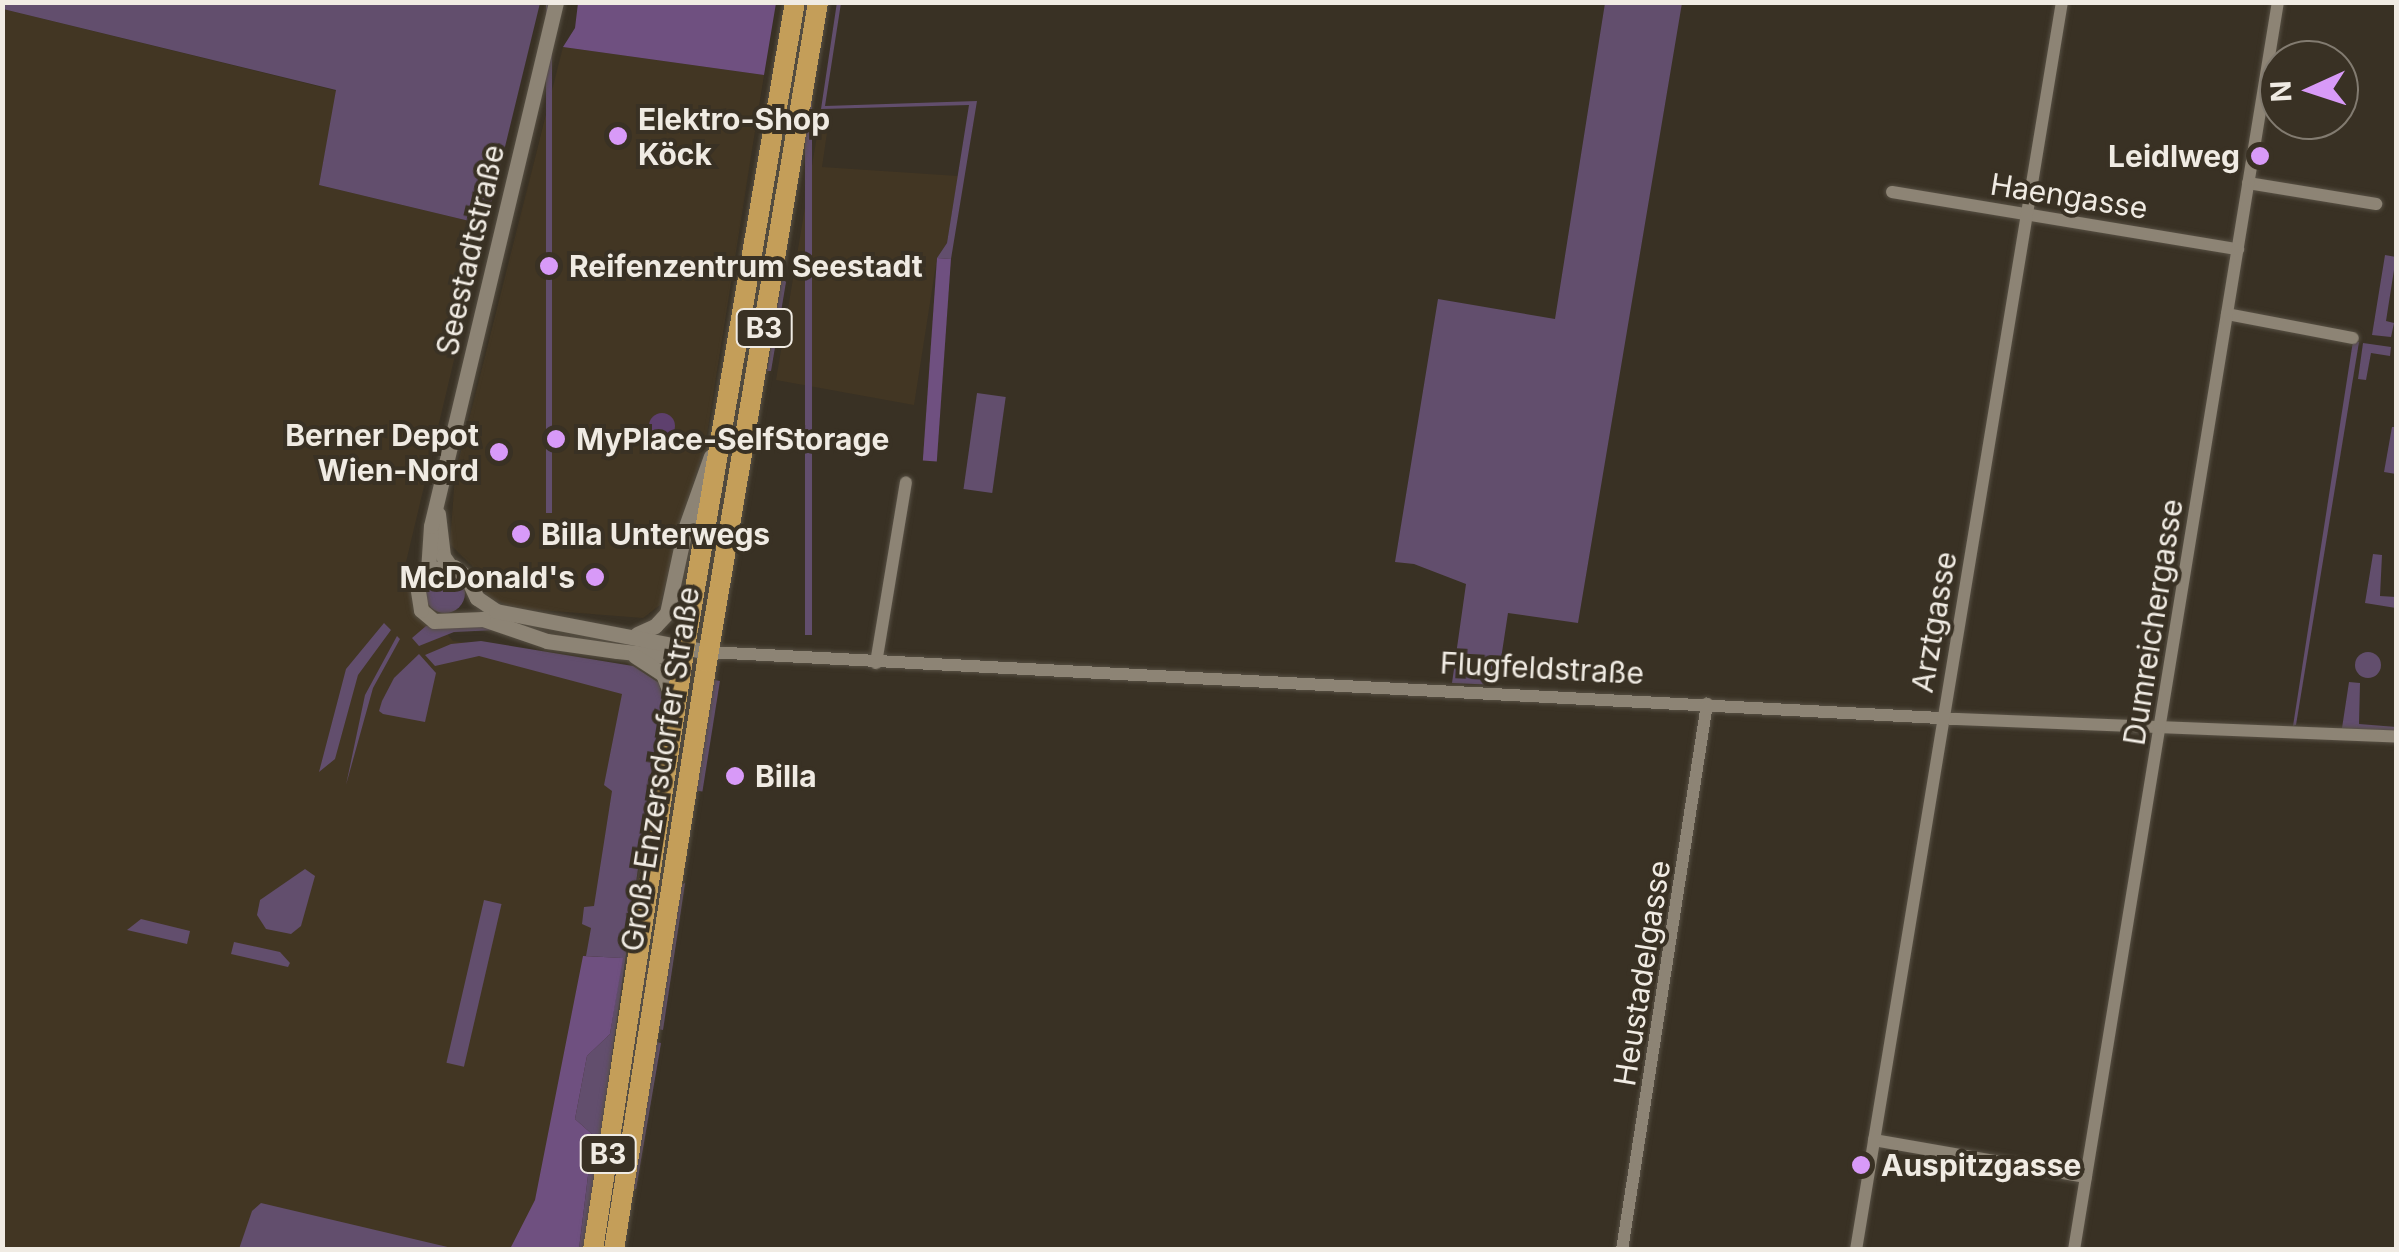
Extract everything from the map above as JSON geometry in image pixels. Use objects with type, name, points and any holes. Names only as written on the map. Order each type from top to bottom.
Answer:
[{"type":"main road","name":"Groß-Enzersdorfer Straße","points":[[593,1250],[685,650],[795,2]]},
{"type":"main road","name":"Groß-Enzersdorfer Straße","points":[[614,1250],[708,652],[818,2]]},
{"type":"street","name":"Seestadtstraße","points":[[556,2],[431,526],[428,571],[417,586],[421,610],[434,621],[483,619],[547,641],[665,656],[685,650]]},
{"type":"street","name":"Arztgasse","points":[[1856,1250],[2062,2]]},
{"type":"street","name":"Dumreichergasse","points":[[2074,1250],[2278,2]]},
{"type":"street","points":[[2248,183],[2376,204]]},
{"type":"street","name":"Haengasse","points":[[1892,192],[2238,249]]},
{"type":"street","points":[[2227,314],[2354,338]]},
{"type":"street","points":[[633,636],[655,626],[667,613],[686,529],[730,394]]},
{"type":"street","points":[[876,663],[906,482]]},
{"type":"street","name":"Seestadtstraße","points":[[437,510],[443,556],[450,566]]},
{"type":"street","points":[[428,571],[450,566],[461,571],[477,598],[509,616],[664,640],[685,650]]},
{"type":"street","points":[[457,620],[472,600],[471,584]]},
{"type":"street","name":"Flugfeldstraße","points":[[685,650],[876,663],[2396,737]]},
{"type":"street","points":[[617,651],[656,667],[676,708]]},
{"type":"street","name":"Heustadelgasse","points":[[1622,1250],[1707,704]]},
{"type":"street","points":[[1874,1140],[2086,1177]]},
{"type":"shaded area","points":[[837,2],[841,3],[825,106],[977,101],[951,259],[937,258],[947,243],[969,105],[821,109]]},
{"type":"shaded area","points":[[2,3],[540,3],[486,225],[319,185],[336,90],[3,9]]},
{"type":"shaded area","points":[[546,3],[552,3],[552,513],[546,513]]},
{"type":"shaded area","points":[[578,3],[776,3],[764,75],[563,47],[575,28]]},
{"type":"shaded area","points":[[805,3],[812,3],[812,635],[805,635]]},
{"type":"shaded area","points":[[1605,3],[1682,3],[1578,623],[1508,613],[1497,685],[1452,683],[1466,584],[1414,564],[1395,562],[1438,299],[1555,319]]},
{"type":"shaded area","points":[[3,9],[337,91],[319,185],[486,225],[402,579],[453,641],[638,667],[544,1249],[3,1250]]},
{"type":"shaded area","points":[[563,47],[764,75],[707,434],[660,605],[643,618],[515,608],[487,597],[479,573],[450,544],[455,475]]},
{"type":"shaded area","points":[[820,118],[829,119],[822,167],[958,176],[947,243],[937,258],[914,405],[776,380]]},
{"type":"shaded area","points":[[2385,255],[2396,257],[2386,321],[2394,323],[2391,337],[2372,335]]},
{"type":"shaded area","points":[[937,258],[951,259],[937,461],[923,461]]},
{"type":"shaded area","points":[[782,278],[786,282],[771,371],[767,371]]},
{"type":"shaded area","points":[[2353,341],[2359,342],[2293,726]]},
{"type":"shaded area","points":[[2363,343],[2391,347],[2390,356],[2371,353],[2366,380],[2358,379]]},
{"type":"shaded area","points":[[977,393],[1006,397],[992,493],[964,489]]},
{"type":"shaded area","points":[[662,413],[671,417],[675,426],[671,435],[662,439],[653,435],[649,426],[653,417]]},
{"type":"shaded area","points":[[2392,427],[2396,427],[2396,474],[2384,472]]},
{"type":"shaded area","points":[[2373,554],[2382,555],[2380,596],[2396,597],[2396,608],[2365,603]]},
{"type":"shaded area","points":[[445,573],[459,579],[465,593],[459,607],[445,613],[431,607],[425,593],[431,579]]},
{"type":"shaded area","points":[[467,621],[496,630],[454,632],[419,646],[412,638],[426,626]]},
{"type":"shaded area","points":[[384,623],[391,630],[358,675],[335,759],[319,772],[346,669]]},
{"type":"shaded area","points":[[397,636],[400,639],[373,688],[346,785],[365,695]]},
{"type":"shaded area","points":[[481,641],[633,666],[659,683],[662,696],[585,1249],[579,1249],[593,1135],[575,1119],[587,1056],[610,1034],[622,958],[586,956],[591,928],[582,924],[584,907],[594,906],[612,791],[604,785],[622,694],[479,656],[435,666],[425,655],[451,644]]},
{"type":"shaded area","points":[[2368,652],[2377,656],[2381,665],[2377,674],[2368,678],[2359,674],[2355,665],[2359,656]]},
{"type":"shaded area","points":[[419,654],[436,673],[425,722],[383,714],[379,711],[382,701],[394,678]]},
{"type":"shaded area","points":[[714,680],[720,681],[702,792],[696,791]]},
{"type":"shaded area","points":[[2349,682],[2360,683],[2359,724],[2396,727],[2396,731],[2342,728]]},
{"type":"shaded area","points":[[305,869],[315,876],[301,926],[291,934],[266,929],[257,915],[260,900]]},
{"type":"shaded area","points":[[685,883],[663,1030],[658,1029],[681,885]]},
{"type":"shaded area","points":[[484,900],[502,904],[464,1067],[446,1063]]},
{"type":"shaded area","points":[[141,919],[190,931],[187,944],[127,930]]},
{"type":"shaded area","points":[[234,942],[280,952],[290,963],[288,967],[231,954]]},
{"type":"shaded area","points":[[583,956],[623,958],[610,1034],[587,1056],[575,1119],[593,1135],[579,1249],[510,1249],[535,1200]]},
{"type":"shaded area","points":[[646,960],[650,960],[608,1249],[600,1250]]},
{"type":"shaded area","points":[[656,1042],[661,1043],[636,1189],[632,1189]]},
{"type":"shaded area","points":[[261,1203],[456,1249],[239,1249],[252,1211]]},
{"type":"place","name":"Elektro-Shop Köck","points":[[618,136]]},
{"type":"place","name":"Leidlweg","points":[[2260,156]]},
{"type":"place","name":"Reifenzentrum Seestadt","points":[[549,266]]},
{"type":"place","name":"MyPlace-SelfStorage","points":[[556,439]]},
{"type":"place","name":"Berner Depot Wien-Nord","points":[[499,452]]},
{"type":"place","name":"Billa Unterwegs","points":[[521,534]]},
{"type":"place","name":"McDonald's","points":[[595,577]]},
{"type":"place","name":"Billa","points":[[735,776]]},
{"type":"place","name":"Auspitzgasse","points":[[1861,1165]]}]
